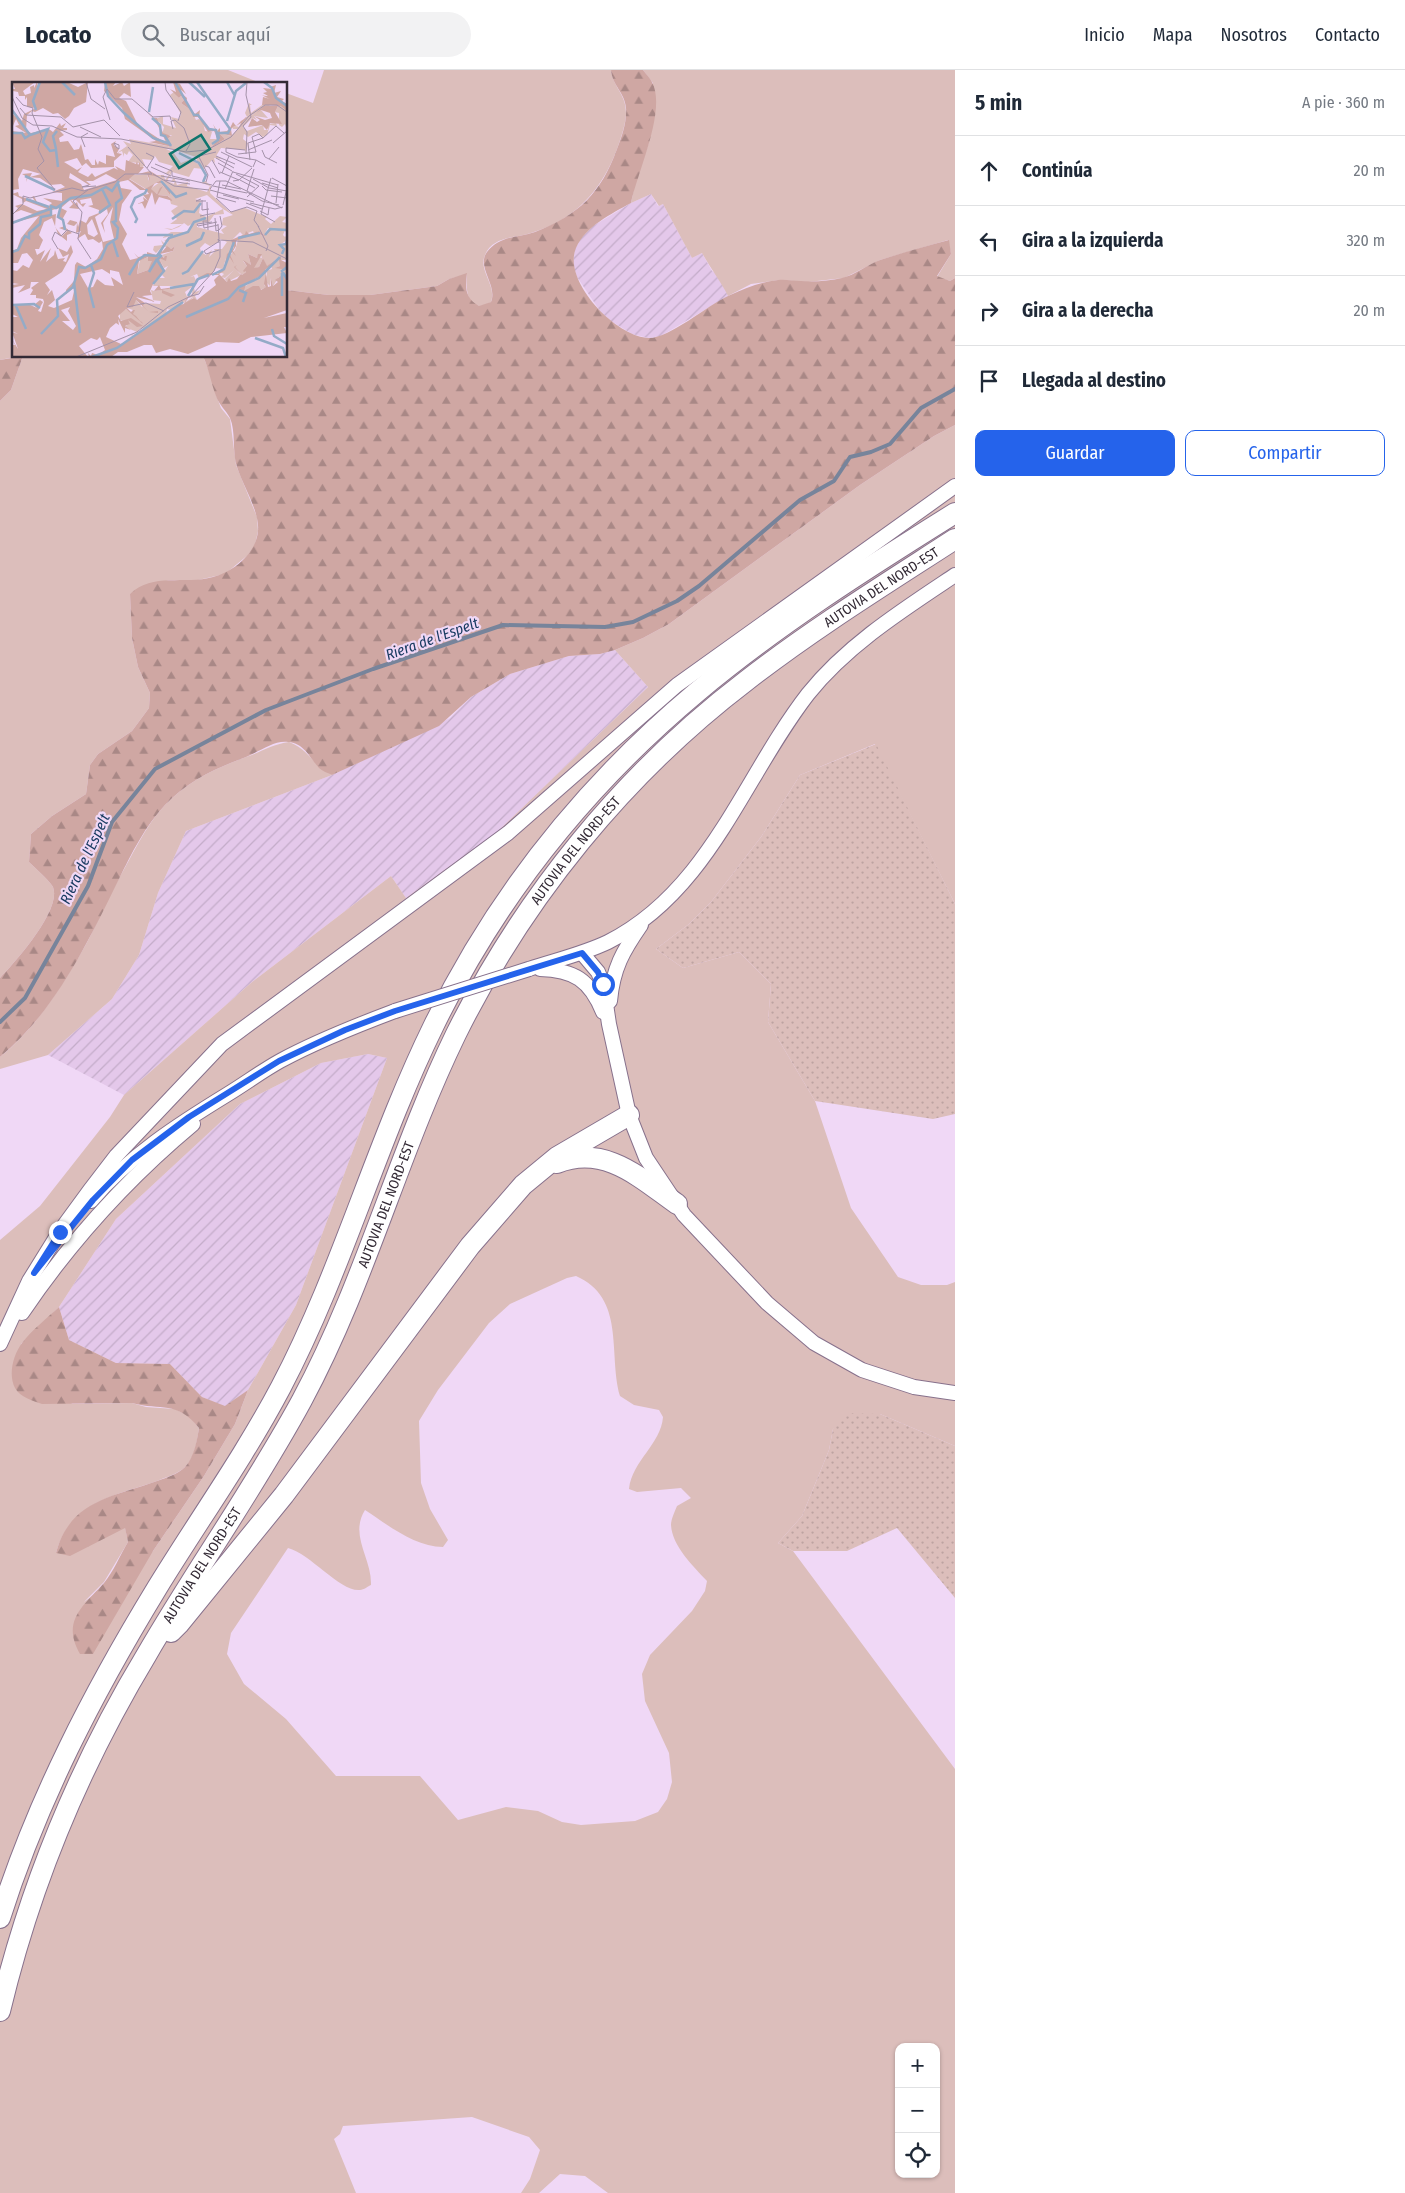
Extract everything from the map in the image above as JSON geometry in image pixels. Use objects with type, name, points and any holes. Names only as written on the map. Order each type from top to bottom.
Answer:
[{"type":"highway","name":"AUTOVIA DEL NORD-EST","points":[[0,1918],[28,1837],[65,1751],[124,1643],[226,1481],[281,1387],[303,1343],[324,1294],[401,1099],[432,1028],[459,976],[511,893],[557,832],[593,791],[617,766],[695,694],[792,620],[955,513]]},
{"type":"highway","name":"AUTOVIA DEL NORD-EST","points":[[0,2011],[20,1934],[39,1879],[60,1826],[111,1717],[147,1653],[240,1506],[303,1398],[338,1324],[415,1129],[457,1032],[502,952],[556,873],[618,799],[656,758],[696,722],[789,648],[838,614],[955,539]]},
{"type":"highway","points":[[147,1653],[179,1624],[278,1503],[470,1246],[531,1178],[572,1147],[629,1115]]},
{"type":"highway","points":[[531,1178],[570,1158],[599,1159],[612,1162],[632,1172],[676,1204]]},
{"type":"street","points":[[0,1344],[34,1273],[60,1232],[116,1156],[222,1044],[508,833],[677,685],[955,486]]},
{"type":"street","points":[[609,1024],[611,987],[616,967],[624,950],[647,917],[677,888],[715,840],[810,692],[850,652],[874,632],[955,575]]},
{"type":"street","points":[[34,1273],[93,1200],[112,1180],[165,1134],[279,1061],[345,1030],[395,1011],[582,953],[608,942],[647,917]]},
{"type":"street","points":[[582,953],[598,972],[603,984],[609,1024],[629,1115],[646,1158],[684,1215],[767,1303],[814,1343],[862,1370],[914,1387],[955,1393]]},
{"type":"street","points":[[530,969],[554,969],[577,977],[594,992],[609,1024]]},
{"type":"street","points":[[0,1344],[74,1241],[155,1157],[228,1094]]},
{"type":"shaded area","points":[[0,70],[228,70],[258,82],[12,82],[12,357],[0,360]]},
{"type":"shaded area","points":[[324,70],[611,70],[614,82],[626,108],[626,115],[624,128],[611,164],[585,202],[574,212],[547,227],[499,241],[489,249],[483,261],[492,290],[491,302],[477,306],[470,299],[468,293],[467,274],[449,279],[437,286],[370,295],[329,295],[288,290],[288,94],[313,103]]},
{"type":"shaded area","points":[[643,70],[955,70],[955,278],[950,281],[937,277],[951,254],[948,240],[880,260],[844,278],[808,282],[779,280],[751,284],[728,296],[702,253],[692,258],[663,204],[659,206],[651,194],[631,203],[635,184],[649,142],[653,83]]},
{"type":"shaded area","points":[[651,194],[658,206],[663,204],[692,258],[702,253],[712,271],[718,275],[728,296],[661,336],[648,338],[632,334],[611,321],[600,311],[577,277],[573,263],[575,249],[582,237],[593,226],[631,203]]},
{"type":"shaded area","points":[[22,358],[204,358],[221,408],[230,419],[236,465],[257,517],[258,531],[255,545],[248,555],[225,574],[198,580],[169,580],[130,594],[132,638],[138,667],[150,693],[149,708],[132,731],[98,754],[90,765],[86,794],[52,816],[31,834],[29,862],[51,884],[54,897],[51,909],[36,935],[0,978],[0,401],[11,390]]},
{"type":"shaded area","points":[[955,425],[955,904],[875,744],[800,775],[761,837],[711,902],[689,924],[656,949],[683,968],[739,952],[771,984],[768,1022],[815,1101],[851,1208],[898,1277],[921,1285],[947,1285],[955,1282],[955,1446],[880,1414],[833,1429],[829,1450],[802,1516],[778,1543],[793,1551],[955,1769],[955,2193],[608,2193],[585,2176],[560,2174],[539,2193],[521,2193],[530,2179],[540,2150],[529,2137],[472,2117],[343,2126],[340,2134],[334,2139],[356,2193],[0,2193],[0,1240],[40,1206],[110,1117],[124,1095],[252,982],[391,876],[406,898],[498,831],[648,687],[615,650],[669,624],[860,485],[934,436]],"holes":[[[368,1054],[387,1058],[296,1305],[248,1390],[235,1424],[204,1476],[153,1551],[84,1602],[104,1582],[128,1542],[125,1527],[56,1553],[63,1536],[72,1522],[83,1512],[110,1497],[157,1481],[182,1469],[193,1454],[199,1428],[189,1416],[175,1409],[146,1407],[132,1403],[72,1404],[21,1344],[59,1307],[116,1219],[240,1104],[321,1063]],[[576,1276],[592,1286],[602,1298],[609,1312],[620,1396],[634,1405],[659,1410],[663,1417],[657,1436],[635,1470],[629,1489],[637,1492],[681,1488],[691,1498],[677,1506],[672,1518],[672,1533],[679,1548],[707,1581],[705,1591],[692,1611],[650,1655],[642,1674],[645,1701],[669,1753],[672,1782],[667,1799],[658,1812],[635,1821],[581,1825],[562,1822],[538,1811],[506,1807],[458,1820],[420,1776],[336,1776],[286,1719],[244,1684],[227,1654],[231,1633],[288,1548],[306,1557],[334,1579],[352,1589],[361,1590],[371,1585],[359,1529],[365,1510],[412,1539],[433,1546],[443,1547],[448,1540],[430,1509],[421,1483],[419,1421],[438,1390],[489,1323],[510,1304],[567,1278]]]},
{"type":"shaded area","points":[[615,650],[648,687],[498,831],[406,898],[391,876],[252,982],[124,1095],[48,1055],[112,999],[139,955],[158,893],[186,831],[332,775],[411,738],[450,718],[471,697],[510,674],[569,656],[600,654]]},
{"type":"shaded area","points":[[289,742],[302,750],[320,767],[332,775],[186,831],[158,893],[139,955],[112,999],[48,1055],[0,1069],[0,1057],[37,1020],[67,976],[139,842],[151,822],[165,805],[183,789],[213,771],[272,746]]},
{"type":"shaded area","points":[[876,744],[955,904],[955,1114],[933,1119],[815,1101],[768,1022],[771,984],[739,952],[683,968],[656,949],[689,924],[711,902],[761,837],[800,775]]},
{"type":"shaded area","points":[[368,1054],[387,1058],[296,1305],[248,1390],[225,1407],[202,1397],[170,1364],[116,1363],[69,1340],[59,1307],[116,1219],[240,1104],[321,1063]]},
{"type":"shaded area","points":[[846,1413],[880,1414],[955,1446],[955,1598],[897,1528],[847,1551],[793,1551],[778,1543],[802,1516],[829,1450],[833,1429]]},
{"type":"green space","points":[[611,70],[643,70],[652,82],[656,94],[656,109],[654,125],[631,203],[607,216],[593,227],[580,240],[576,248],[574,261],[577,276],[584,291],[595,305],[622,328],[636,335],[649,338],[658,337],[678,327],[720,300],[765,282],[781,280],[816,281],[842,278],[852,275],[880,260],[949,240],[951,254],[937,276],[950,281],[955,278],[955,425],[934,436],[860,485],[669,624],[643,638],[615,650],[600,654],[569,656],[510,674],[471,697],[439,726],[332,775],[319,768],[298,745],[283,742],[224,766],[193,782],[174,796],[151,821],[82,951],[54,998],[20,1039],[0,1057],[0,978],[36,935],[51,909],[54,897],[51,884],[29,862],[31,834],[52,816],[86,794],[90,765],[98,754],[132,731],[149,708],[150,693],[138,667],[132,638],[130,594],[139,587],[149,583],[202,579],[221,575],[242,561],[253,547],[256,539],[258,524],[236,461],[232,423],[217,399],[204,358],[288,358],[288,290],[329,295],[370,295],[437,286],[449,279],[467,273],[466,288],[471,300],[479,306],[491,302],[492,289],[484,264],[487,252],[503,240],[535,232],[576,210],[596,190],[611,165],[625,124],[626,113],[625,103]]},
{"type":"green space","points":[[22,358],[11,390],[0,401],[0,360]]},
{"type":"green space","points":[[59,1307],[69,1340],[116,1363],[170,1364],[202,1397],[225,1406],[248,1390],[235,1424],[204,1476],[153,1551],[93,1654],[80,1654],[73,1632],[74,1623],[82,1607],[104,1583],[117,1563],[128,1542],[125,1528],[70,1556],[56,1553],[63,1535],[83,1511],[95,1503],[168,1477],[182,1469],[193,1454],[199,1428],[183,1413],[168,1408],[132,1403],[42,1404],[20,1394],[15,1388],[12,1377],[12,1365],[16,1353],[30,1334]]},
{"type":"waterway","name":"Riera de l'Espelt","points":[[0,1022],[25,998],[88,886],[112,822],[155,769],[266,710],[373,669],[503,625],[605,627],[633,622],[677,601],[699,586],[800,500],[834,481],[850,457],[871,452],[890,444],[921,408],[955,389]]},
{"type":"route","points":[[60,1232],[34,1273],[60,1244],[93,1200],[132,1160],[189,1117],[279,1061],[308,1046],[395,1011],[582,953],[592,963],[603,984]]}]
